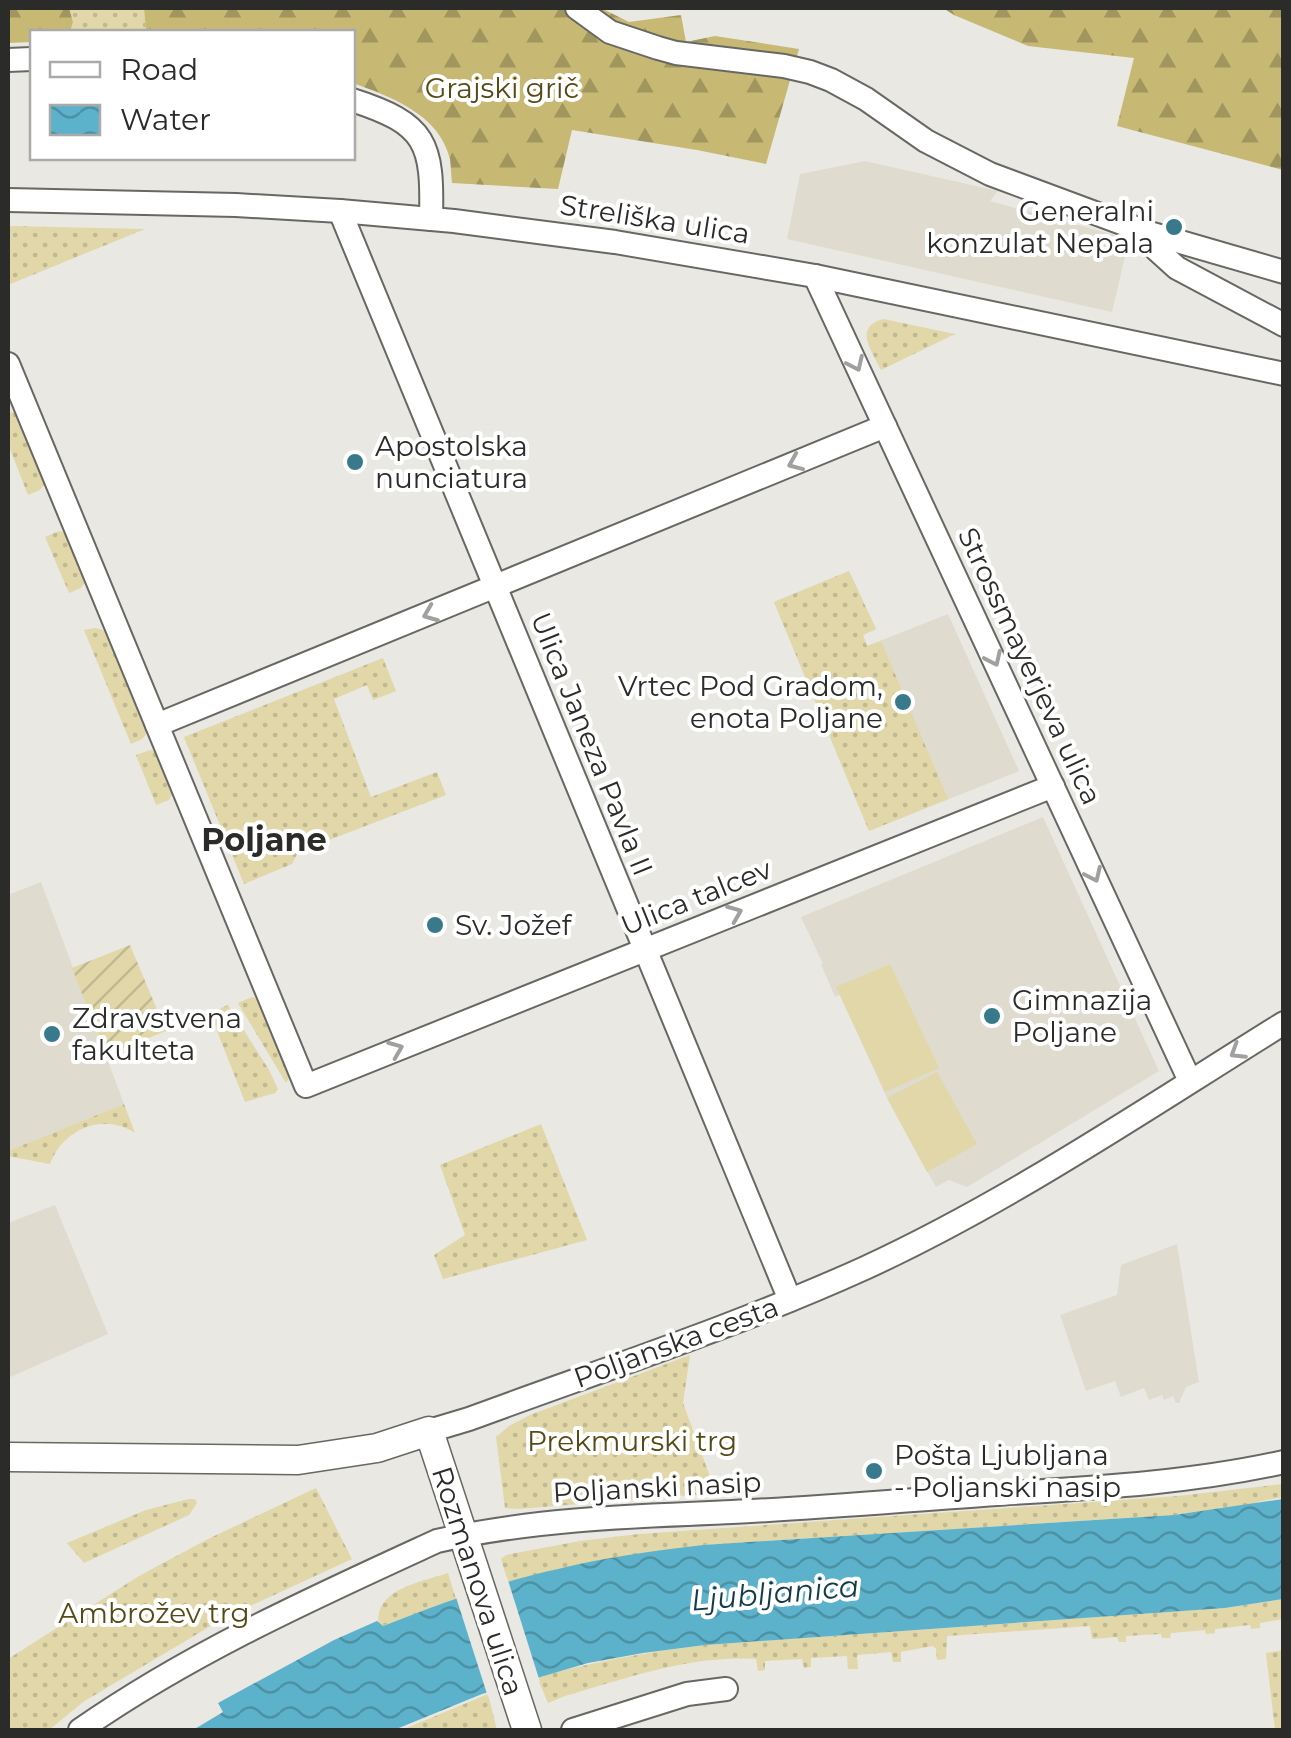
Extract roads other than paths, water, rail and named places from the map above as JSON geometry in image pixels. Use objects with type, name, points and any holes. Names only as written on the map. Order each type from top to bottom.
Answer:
[{"type":"street","points":[[577,8],[610,32],[658,48],[784,66],[831,80],[926,141],[990,174],[1146,232],[1284,272]]},
{"type":"street","points":[[355,101],[397,117],[424,146],[431,170],[431,219]]},
{"type":"street","name":"Streliška ulica","points":[[8,200],[340,211],[615,242],[815,276],[1284,374]]},
{"type":"street","name":"Ulica Janeza Pavla II","points":[[340,211],[790,1300]]},
{"type":"street","points":[[1146,232],[1156,249],[1178,268],[1284,325]]},
{"type":"street","name":"Strossmayerjeva ulica","points":[[815,276],[1190,1081]]},
{"type":"street","points":[[8,364],[156,726],[885,426]]},
{"type":"street","name":"Ulica talcev","points":[[156,726],[306,1086],[1053,786]]},
{"type":"street","name":"Poljanska cesta","points":[[8,1456],[298,1460],[377,1448],[469,1419],[790,1300],[867,1267],[1016,1188],[1284,1023]]},
{"type":"street","name":"Rozmanova ulica","points":[[429,1432],[524,1720]]},
{"type":"street","name":"Poljanski nasip","points":[[80,1730],[120,1702],[268,1622],[437,1541],[464,1534],[520,1526],[1113,1486],[1211,1476],[1284,1462]]},
{"type":"street","points":[[573,1730],[686,1694],[726,1689]]},
{"type":"water","name":"Ljubljanica","points":[[1283,1499],[1283,1599],[1225,1608],[705,1645],[643,1653],[588,1663],[482,1694],[394,1730],[193,1730],[223,1712],[218,1703],[377,1621],[383,1626],[491,1587],[576,1565],[703,1545],[1174,1515]]},
{"type":"place","name":"Generalni konzulat Nepala","points":[[1174,227]]},
{"type":"place","name":"Apostolska nunciatura","points":[[355,462]]},
{"type":"place","name":"Vrtec Pod Gradom, enota Poljane","points":[[903,702]]},
{"type":"place","name":"Sv. Jožef","points":[[435,925]]},
{"type":"place","name":"Gimnazija Poljane","points":[[992,1016]]},
{"type":"place","name":"Zdravstvena fakulteta","points":[[52,1034]]},
{"type":"place","name":"Pošta Ljubljana - Poljanski nasip","points":[[874,1471]]},
{"type":"district","name":"Poljane","points":[[264,839]]},
{"type":"park label","name":"Grajski grič","points":[[502,88]]},
{"type":"park label","name":"Prekmurski trg","points":[[632,1441]]},
{"type":"park label","name":"Ambrožev trg","points":[[154,1613]]}]
